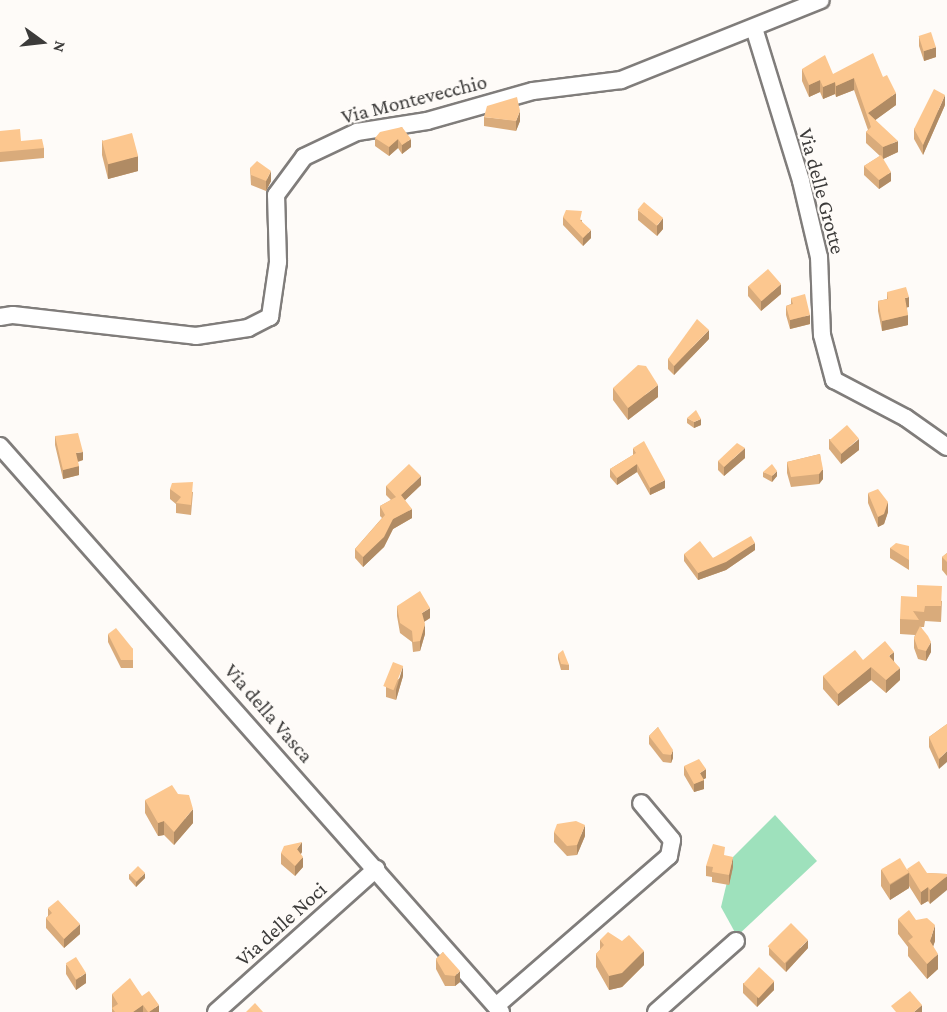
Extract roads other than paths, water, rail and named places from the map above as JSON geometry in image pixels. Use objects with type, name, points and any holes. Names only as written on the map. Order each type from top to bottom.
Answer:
[{"type":"street","name":"Via Montevecchio","points":[[0,318],[13,315],[196,336],[248,328],[270,316],[278,262],[276,195],[304,157],[357,132],[427,121],[533,91],[621,80],[821,0]]},
{"type":"street","name":"Via delle Grotte","points":[[754,28],[801,181],[819,257],[822,335],[834,380],[906,418],[947,447]]},
{"type":"street","name":"Via della Vasca","points":[[0,446],[499,1009]]},
{"type":"street","points":[[499,1009],[669,855],[672,840],[641,803]]},
{"type":"street","name":"Via delle Noci","points":[[216,1012],[376,869]]},
{"type":"street","points":[[656,1012],[736,941]]}]
